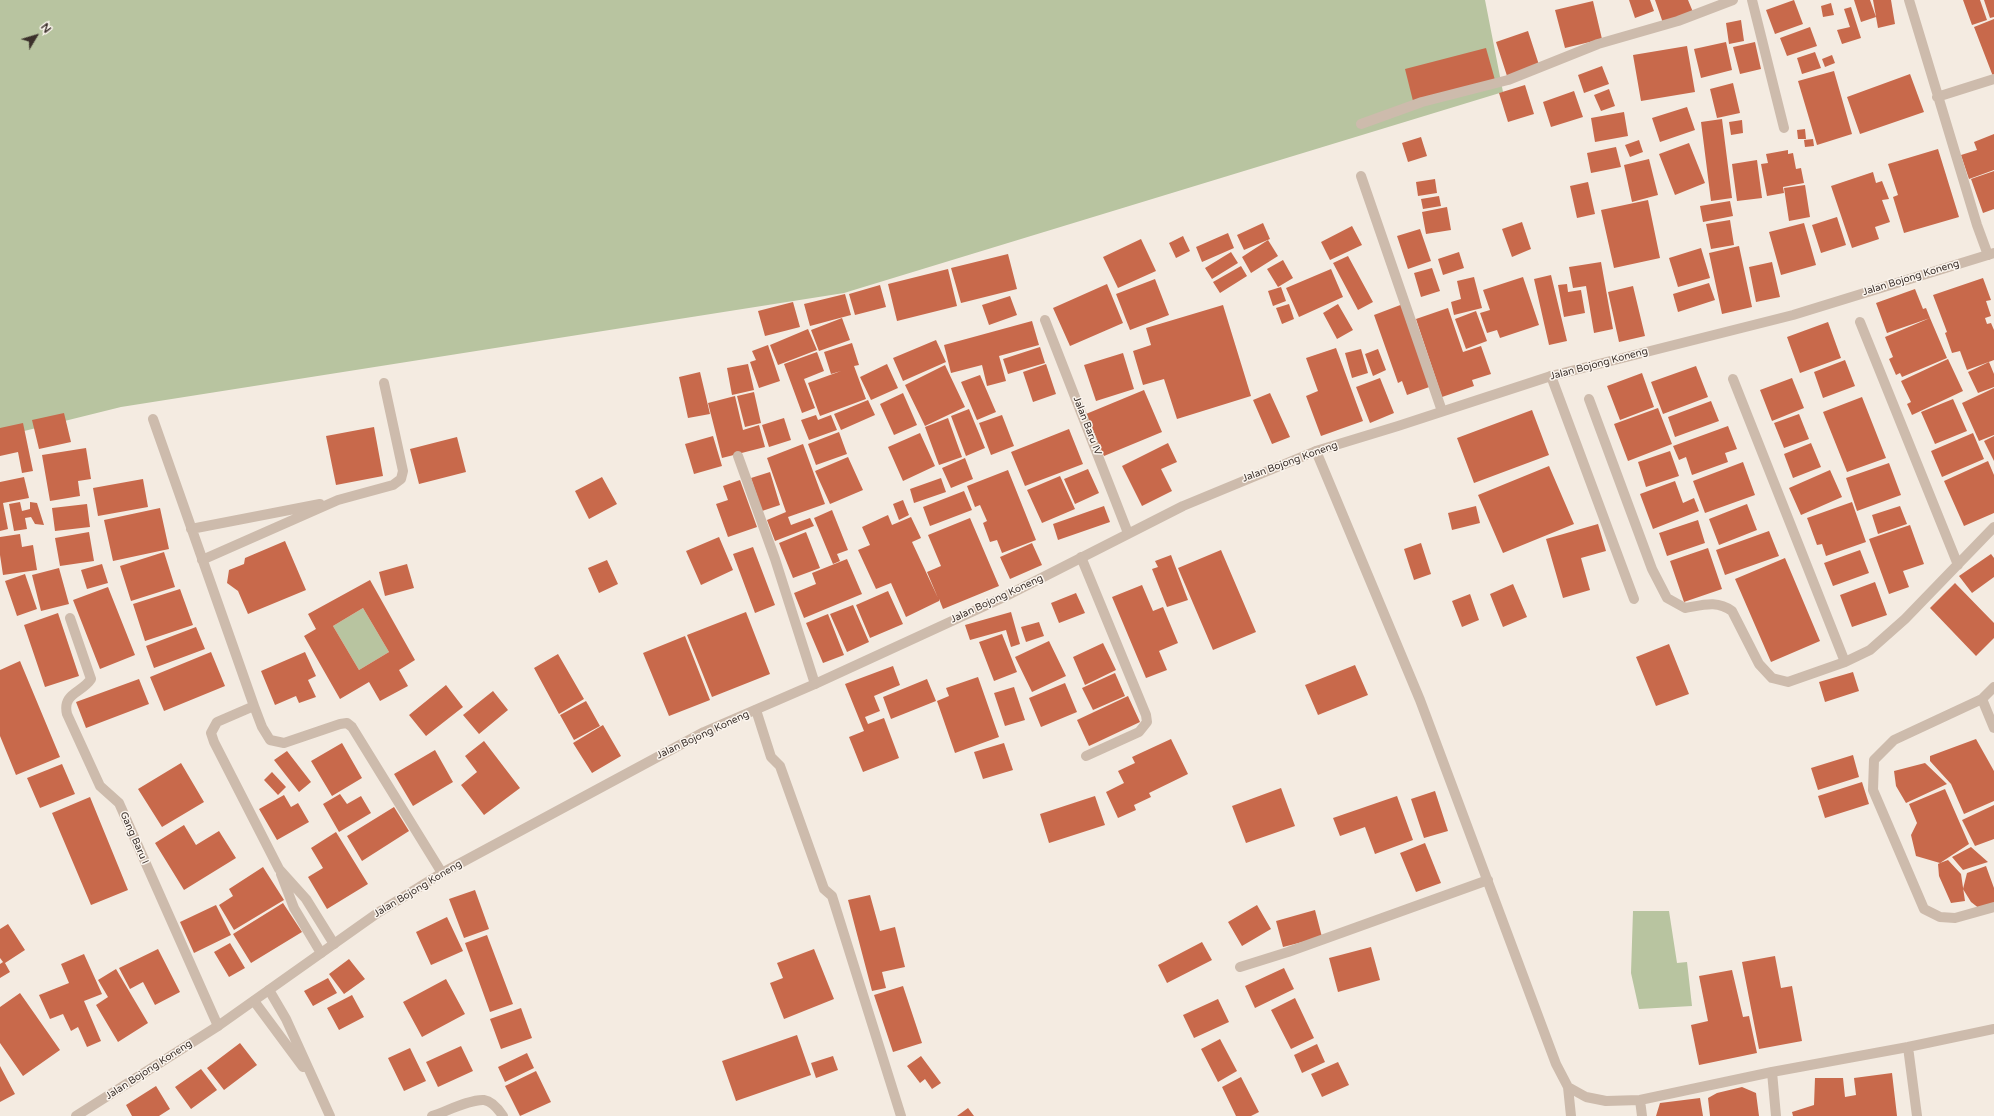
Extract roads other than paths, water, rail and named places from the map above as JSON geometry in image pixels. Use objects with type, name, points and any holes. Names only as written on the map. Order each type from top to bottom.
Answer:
[{"type":"street","points":[[1361,124],[1422,102],[1508,80],[1598,44],[1678,21],[1733,0]]},
{"type":"street","points":[[1752,0],[1784,128]]},
{"type":"street","points":[[1909,0],[1937,97],[1977,225],[1991,254]]},
{"type":"street","points":[[1937,97],[1994,79]]},
{"type":"street","points":[[1361,176],[1442,411]]},
{"type":"street","name":"Jalan Bojong Koneng","points":[[76,1116],[218,1026],[379,912],[442,873],[655,757],[704,732],[815,684],[1002,598],[1128,533],[1232,485],[1316,451],[1551,376],[1794,315],[1991,254]]},
{"type":"street","name":"Jalan Baru IV","points":[[1045,320],[1128,533]]},
{"type":"street","points":[[1860,322],[1958,565]]},
{"type":"street","points":[[1551,376],[1634,599]]},
{"type":"street","points":[[1733,379],[1845,662]]},
{"type":"street","points":[[191,528],[338,500],[393,485],[401,479],[403,471],[384,383]]},
{"type":"street","points":[[1589,399],[1652,569],[1667,598],[1685,608],[1714,604],[1724,606],[1732,612],[1759,664],[1772,678],[1788,682],[1845,662],[1870,650],[1889,634],[1994,527]]},
{"type":"street","points":[[153,419],[254,706],[262,727],[270,740],[284,743],[340,724],[347,724],[352,727],[442,873]]},
{"type":"street","points":[[1316,451],[1420,700],[1556,1064],[1568,1087],[1571,1116]]},
{"type":"street","points":[[738,456],[775,559],[815,684]]},
{"type":"street","points":[[202,560],[338,500]]},
{"type":"street","points":[[1081,557],[1146,715],[1147,722],[1139,732],[1086,756]]},
{"type":"street","name":"Gang Baru I","points":[[70,618],[91,679],[68,699],[65,707],[67,714],[100,786],[118,803],[218,1026]]},
{"type":"street","points":[[1994,687],[1982,699],[1894,740],[1874,760],[1873,790],[1924,909],[1940,917],[1955,918],[1994,907]]},
{"type":"street","points":[[1982,699],[1994,728]]},
{"type":"street","points":[[254,706],[217,722],[211,733],[214,742],[279,869],[294,908],[322,953]]},
{"type":"street","points":[[756,710],[771,757],[780,766],[824,889],[832,896],[900,1116]]},
{"type":"street","points":[[279,869],[306,899],[334,944]]},
{"type":"street","points":[[1240,967],[1288,952],[1488,880]]},
{"type":"street","points":[[269,990],[286,1019],[330,1116]]},
{"type":"street","points":[[254,1001],[312,1078]]},
{"type":"street","points":[[1568,1087],[1586,1097],[1606,1101],[1640,1100],[1772,1072],[1994,1030]]},
{"type":"street","points":[[1908,1047],[1916,1116]]},
{"type":"street","points":[[1772,1072],[1776,1116]]},
{"type":"street","points":[[432,1116],[476,1101],[485,1100],[492,1103],[503,1116]]},
{"type":"street","points":[[1640,1100],[1642,1116]]}]
